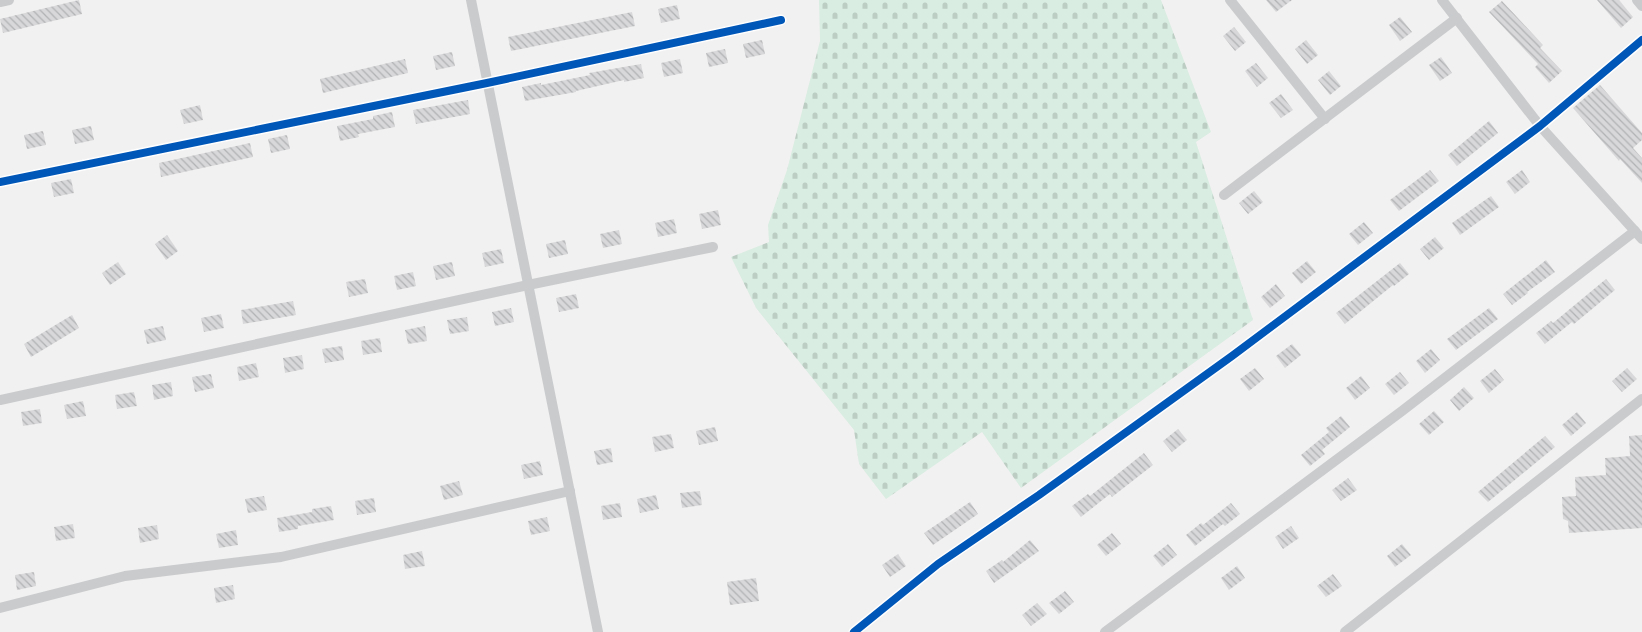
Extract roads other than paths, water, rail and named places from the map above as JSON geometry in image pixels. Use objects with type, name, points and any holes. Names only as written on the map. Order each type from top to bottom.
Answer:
[{"type":"street","points":[[0,2],[9,0]]},
{"type":"street","points":[[470,0],[598,632]]},
{"type":"street","points":[[1230,0],[1325,119]]},
{"type":"street","points":[[1105,632],[1638,235],[1540,126],[1442,0]]},
{"type":"street","points":[[1637,0],[1642,6]]},
{"type":"street","points":[[1224,195],[1457,18]]},
{"type":"street","points":[[0,182],[487,83],[782,20]]},
{"type":"street","points":[[854,632],[938,564],[1039,496],[1232,356],[1540,126],[1642,40]]},
{"type":"street","points":[[0,400],[528,285],[713,247]]},
{"type":"street","points":[[1345,632],[1642,399]]},
{"type":"street","points":[[0,608],[126,576],[281,557],[570,491]]}]
